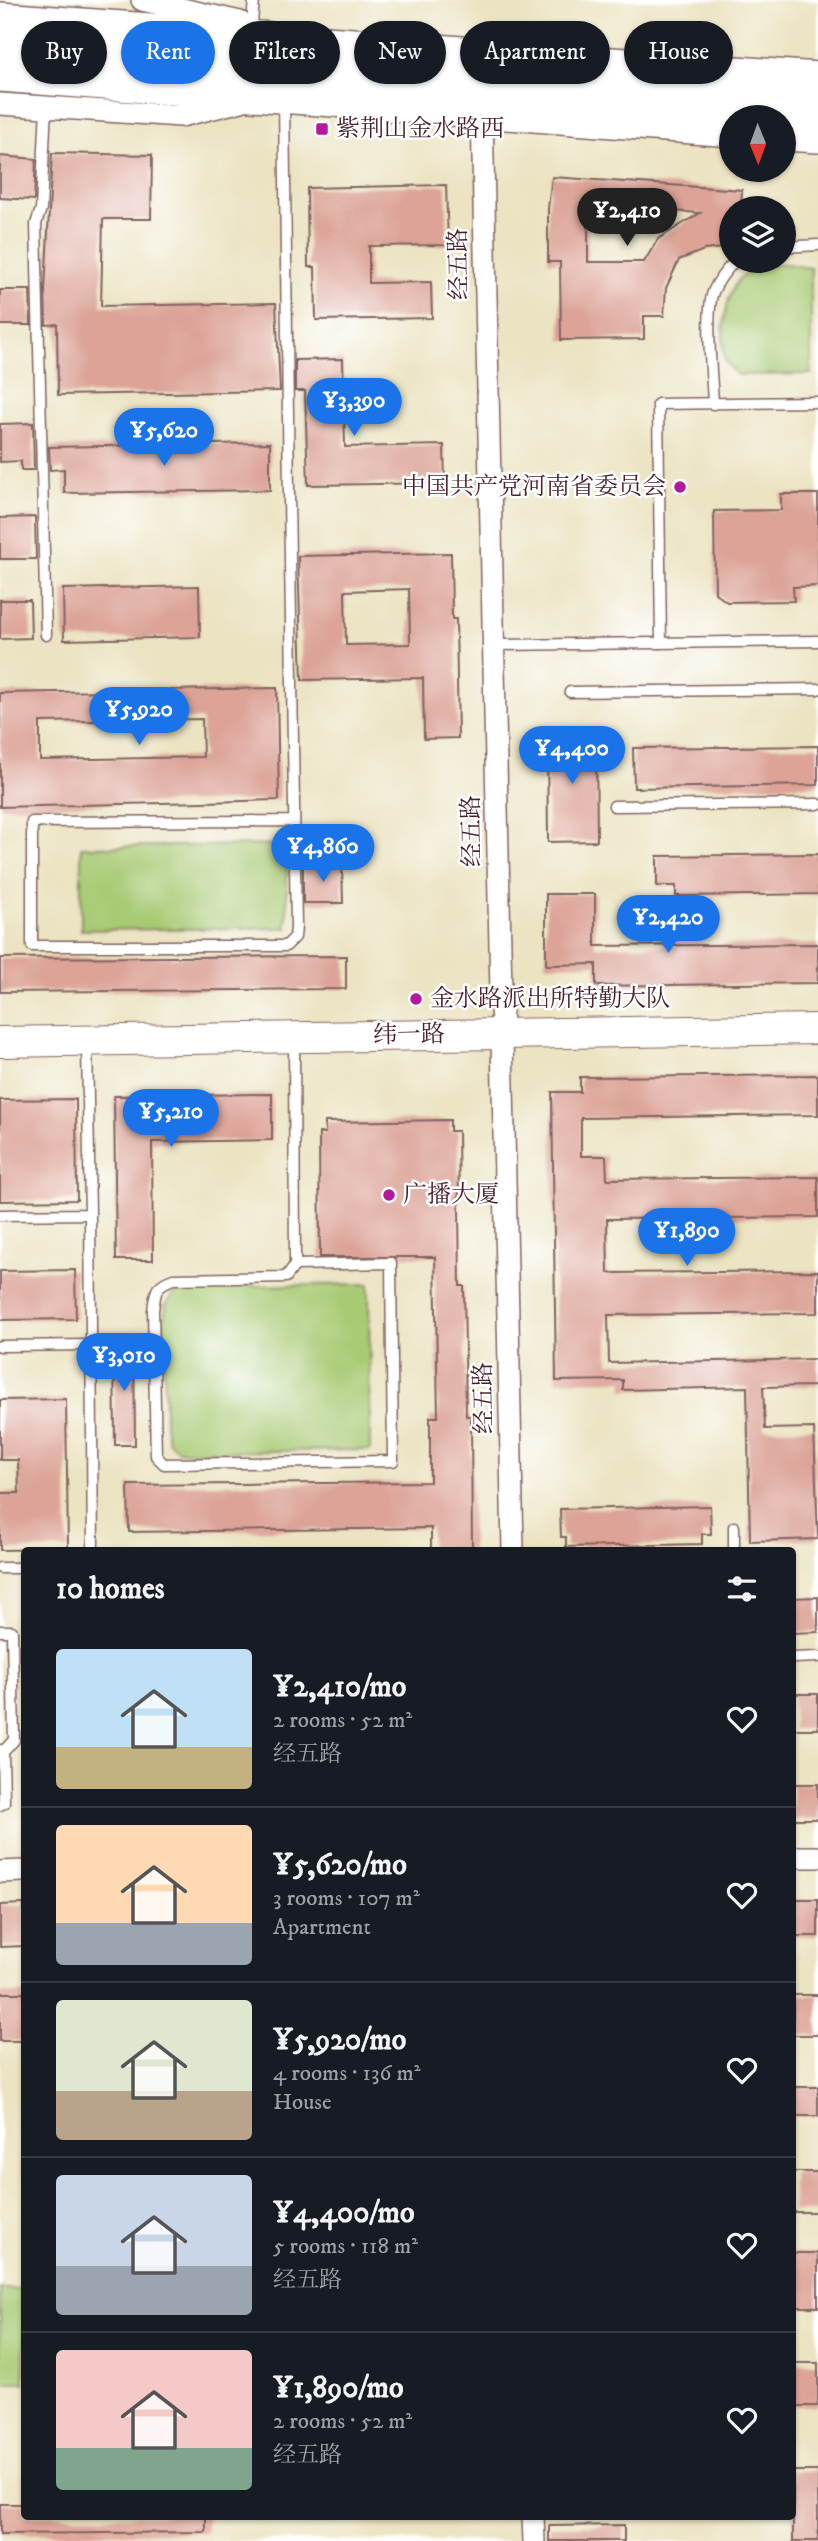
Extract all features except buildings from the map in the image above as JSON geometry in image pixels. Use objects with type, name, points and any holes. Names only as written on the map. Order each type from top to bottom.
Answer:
[{"type":"main road","points":[[0,5],[147,8],[249,15],[813,86]]},
{"type":"main road","points":[[0,19],[813,86]]},
{"type":"main road","points":[[0,46],[813,86]]},
{"type":"main road","points":[[0,75],[719,129]]},
{"type":"main road","points":[[796,135],[818,136]]},
{"type":"street","points":[[0,104],[181,116],[275,96]]},
{"type":"street","name":"经五路","points":[[482,111],[513,1547]]},
{"type":"street","name":"纬一路","points":[[0,1042],[818,1029]]},
{"type":"street","points":[[796,1857],[818,1857]]},
{"type":"street","points":[[0,1872],[21,1871]]},
{"type":"street","points":[[533,2520],[534,2541]]},
{"type":"lane","points":[[275,96],[288,506],[294,821],[296,927],[295,937],[286,946],[32,946],[32,822],[294,821]]},
{"type":"lane","points":[[46,107],[41,209],[36,224],[46,635]]},
{"type":"lane","points":[[796,246],[818,245]]},
{"type":"lane","points":[[713,404],[710,313],[712,294],[724,273]]},
{"type":"lane","points":[[661,643],[658,404],[818,402]]},
{"type":"lane","points":[[494,645],[818,641]]},
{"type":"lane","points":[[570,692],[818,689]]},
{"type":"lane","points":[[614,806],[818,804]]},
{"type":"lane","points":[[294,1037],[295,1265],[286,1277],[173,1279],[161,1284],[156,1291],[153,1310],[156,1456],[163,1464],[393,1461],[391,1264],[295,1265]]},
{"type":"lane","points":[[87,1041],[93,1547]]},
{"type":"lane","points":[[0,1215],[90,1214]]},
{"type":"lane","points":[[0,1346],[91,1345]]},
{"type":"lane","points":[[734,1527],[734,1547]]},
{"type":"lane","points":[[0,1568],[21,1568]]},
{"type":"lane","points":[[0,1631],[12,1631],[14,1740],[2,1751],[4,1803],[0,1805]]},
{"type":"lane","points":[[796,1658],[818,1657]]},
{"type":"green space","points":[[796,266],[811,268],[811,374],[738,375],[727,363],[723,343],[724,319],[730,296],[743,275],[796,273]]},
{"type":"green space","points":[[287,845],[287,928],[81,930],[81,847]]},
{"type":"green space","points":[[369,1284],[370,1450],[190,1452],[177,1450],[168,1441],[165,1425],[164,1324],[166,1304],[174,1293],[192,1287]]},
{"type":"green space","points":[[0,2289],[21,2289],[21,2383],[0,2383]]},
{"type":"place","name":"紫荆山金水路西","points":[[322,129]]},
{"type":"place","name":"中国共产党河南省委员会","points":[[680,487]]},
{"type":"place","name":"金水路派出所特勤大队","points":[[416,999]]},
{"type":"place","name":"广播大厦","points":[[389,1195]]}]
